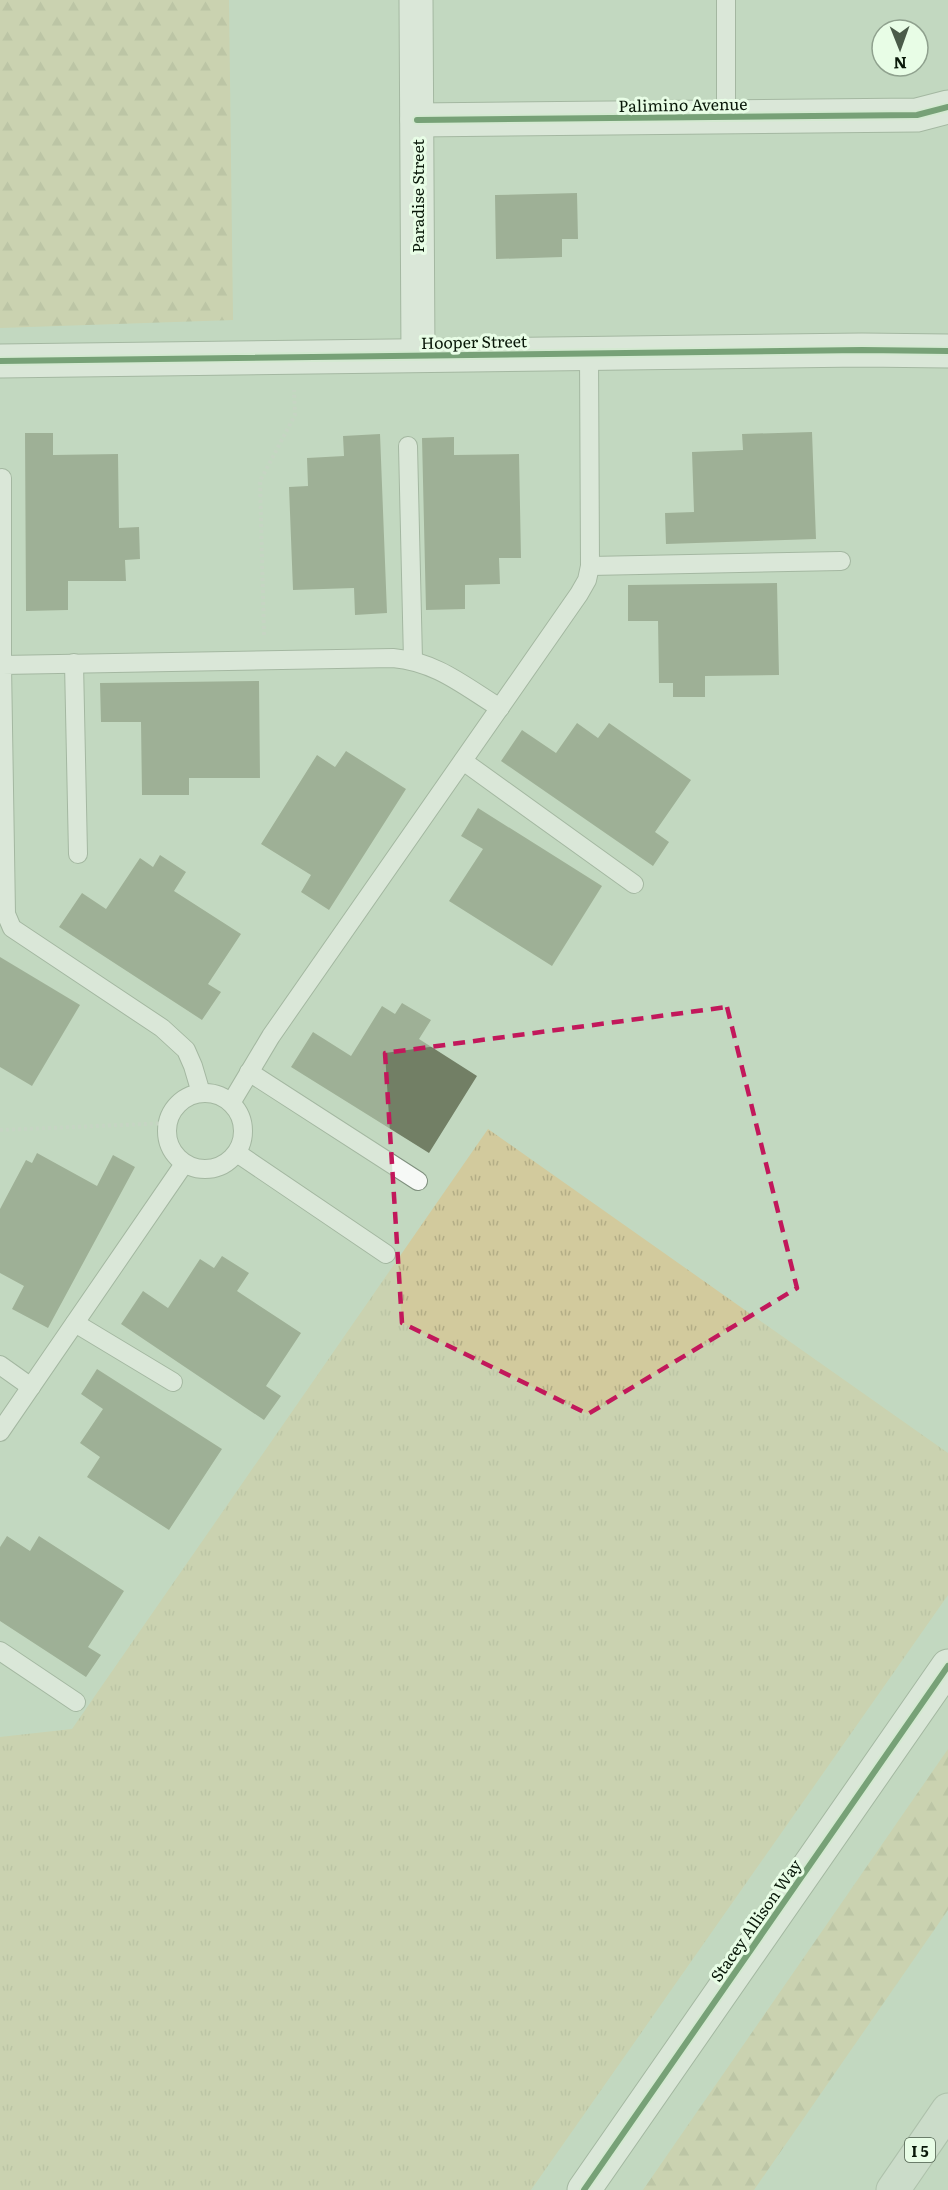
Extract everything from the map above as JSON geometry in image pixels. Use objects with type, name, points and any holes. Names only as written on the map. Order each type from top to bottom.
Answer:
[{"type":"highway","name":"I 5","points":[[892,2190],[948,2110]]},
{"type":"street","name":"Paradise Street","points":[[416,0],[418,355]]},
{"type":"street","name":"Palimino Avenue","points":[[417,120],[917,115],[948,107]]},
{"type":"street","name":"Hooper Street","points":[[0,361],[948,351]]},
{"type":"street","name":"Stacey Allison Way","points":[[584,2190],[948,1666]]},
{"type":"lane","points":[[726,0],[726,117]]},
{"type":"lane","points":[[231,1103],[270,1036],[587,580],[590,566],[589,353]]},
{"type":"lane","points":[[408,446],[413,660]]},
{"type":"lane","points":[[2,478],[6,914],[12,927],[162,1028],[186,1050],[201,1093]]},
{"type":"lane","points":[[590,566],[841,561]]},
{"type":"lane","points":[[2,665],[393,658],[413,660],[433,666],[500,708]]},
{"type":"lane","points":[[74,663],[78,854]]},
{"type":"lane","points":[[463,761],[634,884]]},
{"type":"lane","points":[[249,1072],[418,1181]]},
{"type":"lane","points":[[201,1093],[217,1095],[231,1103],[242,1118],[244,1136],[237,1153],[223,1166],[203,1170],[184,1164],[173,1153],[168,1139],[168,1124],[179,1103],[189,1096],[201,1093]]},
{"type":"lane","points":[[237,1153],[386,1254]]},
{"type":"lane","points":[[0,1432],[184,1164]]},
{"type":"lane","points":[[75,1323],[174,1382]]},
{"type":"lane","points":[[0,1365],[31,1387]]},
{"type":"lane","points":[[0,1651],[76,1702]]},
{"type":"path","points":[[265,660],[260,482],[294,415],[294,357]]},
{"type":"path","points":[[0,1131],[168,1124]]},
{"type":"highlighted area","points":[[727,1007],[797,1288],[588,1414],[402,1323],[385,1053]]},
{"type":"green space","points":[[0,0],[229,0],[233,320],[0,328]]},
{"type":"green space","points":[[488,1129],[948,1453],[948,1595],[531,2190],[0,2190],[0,1737],[72,1729]]},
{"type":"green space","points":[[948,1749],[948,1910],[754,2190],[643,2190]]},
{"type":"building","points":[[577,193],[578,239],[562,239],[562,257],[496,259],[495,195]]},
{"type":"building","points":[[812,432],[816,539],[666,544],[665,513],[694,512],[692,452],[743,450],[742,434]]},
{"type":"building","points":[[25,433],[53,433],[53,455],[118,454],[119,528],[139,527],[140,559],[125,560],[126,581],[68,581],[68,610],[26,611]]},
{"type":"building","points":[[380,434],[387,613],[355,615],[354,588],[293,590],[289,487],[308,486],[307,458],[344,456],[343,436]]},
{"type":"building","points":[[454,437],[454,455],[519,454],[521,558],[499,558],[500,584],[465,585],[465,609],[426,610],[422,438]]},
{"type":"building","points":[[777,583],[779,675],[705,676],[705,697],[673,697],[673,683],[659,683],[658,621],[628,621],[628,585]]},
{"type":"building","points":[[259,681],[260,778],[189,778],[189,795],[142,795],[141,722],[101,722],[100,683]]},
{"type":"building","points":[[577,723],[598,738],[609,723],[691,780],[655,832],[669,842],[653,866],[501,761],[522,730],[556,753]]},
{"type":"building","points":[[346,751],[406,789],[329,910],[301,892],[311,875],[261,844],[317,755],[335,767]]},
{"type":"building","points":[[478,808],[602,886],[552,966],[449,901],[483,849],[461,836]]},
{"type":"building","points":[[160,855],[186,872],[174,891],[241,934],[208,984],[221,992],[202,1020],[59,927],[82,893],[106,909],[140,858],[153,867]]},
{"type":"building","points":[[0,957],[80,1005],[32,1086],[0,1067]]},
{"type":"building","points":[[402,1003],[431,1020],[419,1039],[477,1076],[429,1153],[291,1067],[313,1032],[351,1056],[382,1006],[395,1014]]},
{"type":"building","points":[[37,1153],[97,1186],[113,1155],[135,1167],[48,1328],[12,1309],[24,1286],[0,1273],[0,1209],[26,1160],[32,1163]]},
{"type":"building","points":[[222,1256],[249,1273],[237,1291],[301,1333],[266,1386],[281,1396],[264,1420],[121,1324],[143,1291],[168,1308],[200,1259],[214,1268]]},
{"type":"building","points":[[97,1369],[222,1449],[169,1530],[87,1477],[100,1457],[80,1443],[103,1409],[81,1394]]},
{"type":"building","points":[[7,1536],[30,1551],[39,1536],[124,1591],[88,1647],[101,1655],[86,1677],[0,1621],[0,1547]]},
{"type":"cycle path","points":[[417,120],[917,115],[948,107]]},
{"type":"cycle path","points":[[0,361],[862,350],[948,351]]},
{"type":"cycle path","points":[[584,2190],[948,1666]]}]
